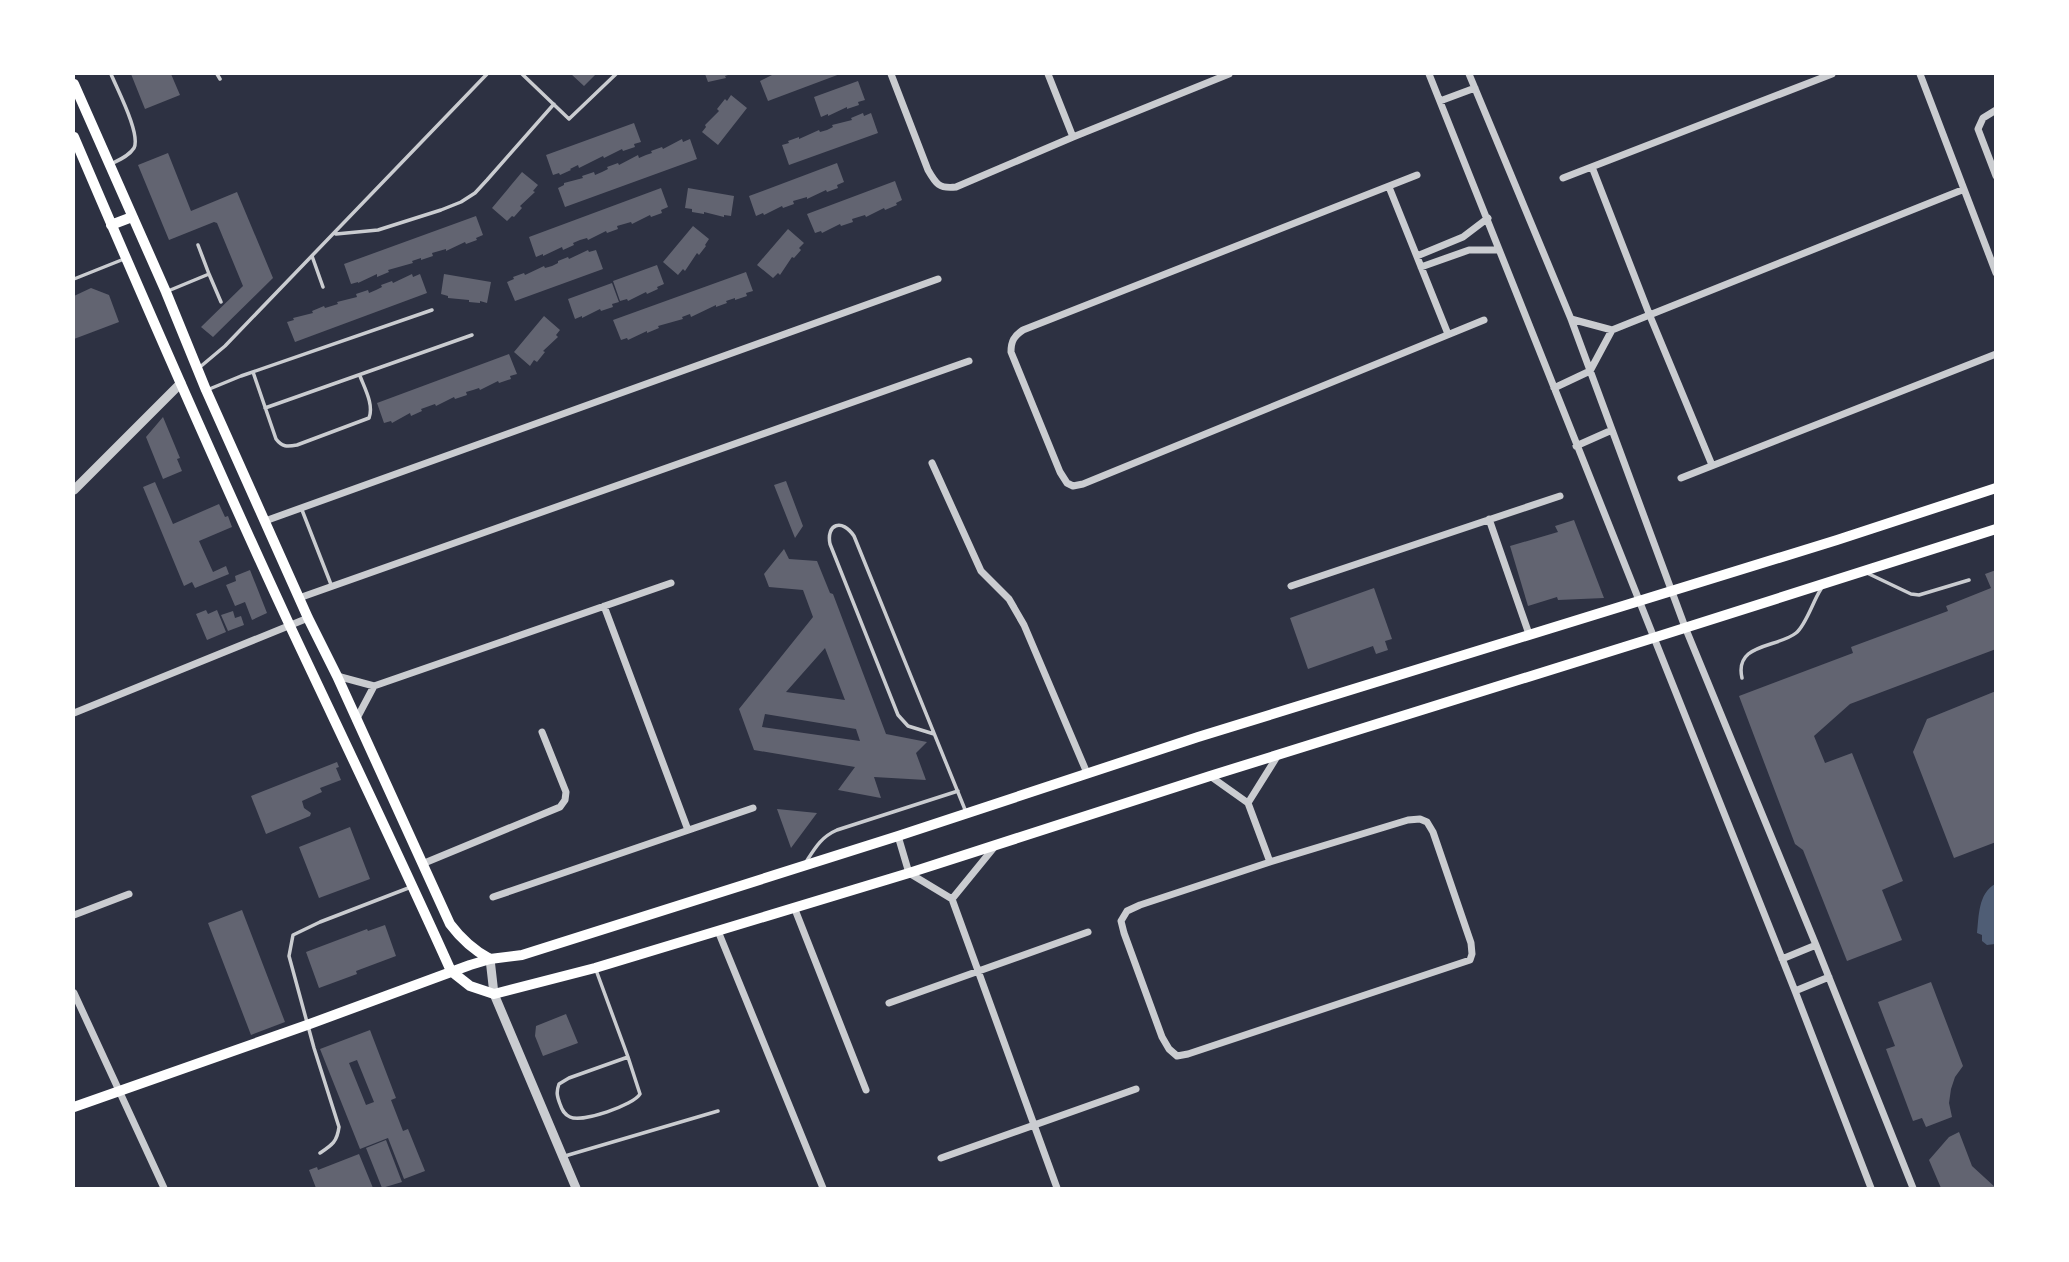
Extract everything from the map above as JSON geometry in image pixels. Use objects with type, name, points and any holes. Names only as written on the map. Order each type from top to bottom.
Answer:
[{"type":"main road","points":[[74,84],[299,598],[450,924],[463,941],[490,959]]},
{"type":"main road","points":[[74,137],[290,626],[451,971],[470,986],[494,994],[595,968],[909,873],[1996,529]]},
{"type":"main road","points":[[111,225],[132,217]]},
{"type":"main road","points":[[74,1107],[451,971],[490,959],[522,955],[1087,773],[1996,488]]},
{"type":"main road","points":[[357,765],[373,759]]},
{"type":"street","points":[[891,74],[928,170],[936,183],[946,188],[956,187],[1228,74]]},
{"type":"street","points":[[1048,74],[1073,137]]},
{"type":"street","points":[[1429,74],[1796,991],[1871,1188]]},
{"type":"street","points":[[1469,74],[1570,318],[1685,627],[1913,1188]]},
{"type":"street","points":[[1563,178],[1832,74]]},
{"type":"street","points":[[1920,74],[1962,190],[1996,273]]},
{"type":"street","points":[[1440,101],[1475,88]]},
{"type":"street","points":[[1996,110],[1983,118],[1978,129],[1996,176]]},
{"type":"street","points":[[1592,167],[1712,466]]},
{"type":"street","points":[[1417,175],[1016,335],[1011,342],[1011,352],[1060,472],[1067,483],[1073,486],[1083,484],[1484,320]]},
{"type":"street","points":[[1389,187],[1448,334]]},
{"type":"street","points":[[1570,318],[1612,330],[1962,190]]},
{"type":"street","points":[[1417,256],[1463,237],[1488,218]]},
{"type":"street","points":[[1463,237],[1469,250]]},
{"type":"street","points":[[1421,267],[1469,250],[1499,250]]},
{"type":"street","points":[[265,521],[938,279]]},
{"type":"street","points":[[1554,388],[1590,371],[1612,330]]},
{"type":"street","points":[[1681,478],[1996,354]]},
{"type":"street","points":[[299,598],[969,361]]},
{"type":"street","points":[[74,490],[181,383]]},
{"type":"street","points":[[1576,446],[1612,430]]},
{"type":"street","points":[[932,463],[982,572],[1009,599],[1024,625],[1087,773]]},
{"type":"street","points":[[1291,586],[1560,496]]},
{"type":"street","points":[[1489,519],[1529,634]]},
{"type":"street","points":[[337,676],[374,686],[671,583]]},
{"type":"street","points":[[604,606],[688,830]]},
{"type":"street","points":[[74,713],[308,618]]},
{"type":"street","points":[[356,720],[374,686]]},
{"type":"street","points":[[422,864],[560,807],[566,792],[542,732]]},
{"type":"street","points":[[1248,803],[1278,755]]},
{"type":"street","points":[[1210,776],[1248,803],[1269,862]]},
{"type":"street","points":[[493,897],[753,808]]},
{"type":"street","points":[[1420,819],[1427,822],[1433,832],[1471,943],[1470,960],[1177,1056],[1162,1037],[1121,920],[1127,911],[1140,905],[1269,862],[1408,820],[1420,819]]},
{"type":"street","points":[[898,836],[909,873],[952,899],[1057,1188]]},
{"type":"street","points":[[952,899],[996,845]]},
{"type":"street","points":[[74,915],[129,894]]},
{"type":"street","points":[[794,907],[866,1090]]},
{"type":"street","points":[[718,931],[823,1188]]},
{"type":"street","points":[[889,1003],[1088,932]]},
{"type":"street","points":[[1782,960],[1816,946]]},
{"type":"street","points":[[490,959],[494,994],[576,1188]]},
{"type":"street","points":[[1796,991],[1829,977]]},
{"type":"street","points":[[74,993],[164,1188]]},
{"type":"street","points":[[941,1157],[1136,1089]]},
{"type":"lane","points":[[109,165],[124,158],[133,150],[136,141],[111,74]]},
{"type":"lane","points":[[217,74],[220,79]]},
{"type":"lane","points":[[197,369],[225,346],[487,74]]},
{"type":"lane","points":[[522,74],[569,119],[616,74]]},
{"type":"lane","points":[[334,234],[378,230],[461,202],[487,180],[554,104]]},
{"type":"lane","points":[[198,245],[221,302]]},
{"type":"lane","points":[[312,256],[324,287]]},
{"type":"lane","points":[[74,279],[126,258]]},
{"type":"lane","points":[[166,292],[209,274]]},
{"type":"lane","points":[[206,390],[432,310]]},
{"type":"lane","points":[[265,408],[472,335]]},
{"type":"lane","points":[[253,372],[281,444],[287,447],[369,418],[372,413],[360,376]]},
{"type":"lane","points":[[302,508],[332,587]]},
{"type":"lane","points":[[934,734],[908,726],[898,715],[830,544],[830,531],[838,525],[849,528],[854,536],[967,813]]},
{"type":"lane","points":[[1862,571],[1911,594],[1919,595],[1969,580]]},
{"type":"lane","points":[[1742,678],[1740,669],[1744,659],[1755,650],[1798,632],[1825,583]]},
{"type":"lane","points":[[803,866],[818,842],[836,830],[958,791]]},
{"type":"lane","points":[[320,1153],[335,1143],[339,1127],[289,956],[293,935],[413,886]]},
{"type":"lane","points":[[595,968],[640,1089],[638,1098],[586,1118],[571,1118],[564,1113],[556,1096],[559,1084],[628,1057]]},
{"type":"lane","points":[[563,1157],[718,1111]]},
{"type":"water","points":[[1995,884],[1995,944],[1987,945],[1982,941],[1982,935],[1977,933],[1979,913],[1985,893]]},
{"type":"building","points":[[131,74],[171,74],[180,95],[145,109]]},
{"type":"building","points":[[571,74],[596,74],[584,86]]},
{"type":"building","points":[[705,74],[731,74],[725,76],[726,78],[708,82]]},
{"type":"building","points":[[774,74],[840,74],[768,101],[760,81]]},
{"type":"building","points":[[858,81],[865,100],[858,102],[859,105],[821,117],[814,97]]},
{"type":"building","points":[[731,95],[747,108],[718,145],[702,132],[719,111],[717,109]]},
{"type":"building","points":[[863,113],[864,116],[871,113],[878,133],[789,165],[782,145],[819,130],[827,130],[833,127],[832,125],[852,120],[851,118]]},
{"type":"building","points":[[634,123],[641,142],[634,144],[635,147],[623,151],[622,149],[579,168],[578,165],[560,175],[553,175],[546,155]]},
{"type":"building","points":[[682,139],[683,142],[690,139],[697,159],[565,207],[558,188],[564,183],[594,172],[595,175],[608,169],[607,167],[618,163],[619,165],[638,155],[639,158]]},
{"type":"building","points":[[168,153],[191,211],[237,192],[273,278],[213,337],[201,327],[243,286],[217,223],[169,240],[138,165]]},
{"type":"building","points":[[837,163],[844,182],[837,185],[838,188],[793,201],[794,204],[756,216],[749,196]]},
{"type":"building","points":[[522,172],[538,185],[533,191],[535,192],[520,206],[522,208],[507,221],[492,208]]},
{"type":"building","points":[[895,181],[902,200],[896,203],[897,205],[866,217],[865,215],[852,219],[853,222],[841,226],[840,224],[822,233],[815,233],[807,214]]},
{"type":"building","points":[[661,188],[668,207],[661,210],[662,213],[651,217],[650,215],[632,224],[631,222],[617,226],[618,229],[607,233],[606,231],[588,240],[580,240],[563,250],[562,247],[536,257],[529,237]]},
{"type":"building","points":[[688,188],[734,196],[731,216],[692,212],[692,209],[685,208]]},
{"type":"building","points":[[476,216],[483,235],[476,238],[477,240],[432,253],[433,256],[351,284],[344,264]]},
{"type":"building","points":[[693,226],[709,239],[699,255],[697,253],[685,271],[683,269],[678,275],[663,262]]},
{"type":"building","points":[[788,229],[804,243],[780,275],[778,273],[773,278],[757,265]]},
{"type":"building","points":[[588,250],[596,250],[603,269],[515,301],[507,282],[514,279],[513,277],[524,273],[525,275],[544,266],[552,266],[558,261]]},
{"type":"building","points":[[657,265],[664,284],[647,294],[646,292],[628,301],[620,301],[613,281]]},
{"type":"building","points":[[746,272],[753,291],[746,293],[747,296],[726,301],[727,303],[716,305],[691,317],[690,314],[628,340],[621,340],[613,320]]},
{"type":"building","points":[[412,274],[413,277],[420,274],[427,293],[295,342],[287,322],[294,320],[293,318],[357,297],[356,294],[368,290],[369,293],[382,287],[381,285],[392,281],[393,283]]},
{"type":"building","points":[[444,274],[491,282],[487,303],[448,298],[441,294]]},
{"type":"building","points":[[612,283],[619,302],[612,304],[613,307],[575,319],[568,299]]},
{"type":"building","points":[[91,288],[109,295],[119,322],[74,339],[74,296]]},
{"type":"building","points":[[544,316],[560,330],[556,335],[558,337],[543,351],[545,352],[537,362],[534,360],[530,366],[514,352]]},
{"type":"building","points":[[509,354],[517,374],[510,376],[511,379],[466,392],[467,395],[421,409],[422,411],[411,416],[410,413],[392,423],[384,423],[377,403]]},
{"type":"building","points":[[163,417],[180,458],[177,459],[182,471],[163,479],[146,437]]},
{"type":"building","points":[[786,481],[803,526],[795,538],[774,485]]},
{"type":"building","points":[[155,482],[173,524],[219,504],[232,527],[199,541],[213,572],[226,566],[229,574],[195,588],[192,582],[184,586],[143,487]]},
{"type":"building","points":[[1574,520],[1604,598],[1558,600],[1557,597],[1528,606],[1510,546],[1558,532],[1555,526]]},
{"type":"building","points":[[784,549],[789,559],[817,561],[830,593],[833,594],[886,734],[927,742],[916,753],[926,780],[874,777],[881,798],[838,790],[855,767],[754,750],[739,709],[813,617],[803,590],[769,587],[764,574]],"holes":[[[825,648],[845,700],[786,692]],[[765,714],[856,729],[860,741],[762,727]]]},
{"type":"building","points":[[250,570],[267,613],[252,620],[245,602],[235,606],[226,585],[236,581],[235,576]]},
{"type":"building","points":[[1996,570],[1996,649],[1850,704],[1814,736],[1825,763],[1852,753],[1903,881],[1882,890],[1902,940],[1847,961],[1803,850],[1795,844],[1739,696],[1853,653],[1851,647],[1948,611],[1946,606],[1991,588],[1985,574]]},
{"type":"building","points":[[1374,588],[1392,639],[1385,641],[1388,650],[1376,654],[1373,646],[1308,669],[1290,618]]},
{"type":"building","points":[[206,610],[208,614],[217,610],[226,632],[207,640],[196,614]]},
{"type":"building","points":[[233,611],[235,618],[241,616],[244,625],[228,631],[221,615]]},
{"type":"building","points":[[1996,691],[1996,842],[1954,858],[1913,752],[1927,719]]},
{"type":"building","points":[[337,762],[339,767],[336,768],[341,780],[320,788],[322,792],[302,801],[304,808],[311,813],[310,816],[266,834],[251,796]]},
{"type":"building","points":[[777,809],[817,813],[791,848]]},
{"type":"building","points":[[350,827],[370,879],[319,898],[299,847]]},
{"type":"building","points":[[242,910],[285,1022],[251,1035],[208,923]]},
{"type":"building","points":[[385,925],[396,956],[319,988],[306,952]]},
{"type":"building","points":[[1931,982],[1963,1066],[1951,1089],[1949,1103],[1952,1117],[1926,1127],[1922,1118],[1913,1121],[1886,1049],[1895,1046],[1878,1002]]},
{"type":"building","points":[[566,1014],[578,1043],[543,1056],[535,1036],[536,1026]]},
{"type":"building","points":[[370,1030],[396,1098],[391,1100],[403,1131],[408,1129],[425,1171],[404,1179],[388,1138],[360,1149],[320,1049]],"holes":[[[357,1060],[374,1102],[366,1105],[349,1063]]]},
{"type":"building","points":[[1959,1132],[1972,1166],[1996,1188],[1941,1188],[1929,1160],[1949,1137]]},
{"type":"building","points":[[386,1140],[402,1182],[382,1188],[366,1148]]},
{"type":"building","points":[[359,1154],[373,1188],[316,1188],[309,1170],[317,1167],[318,1170]]}]
